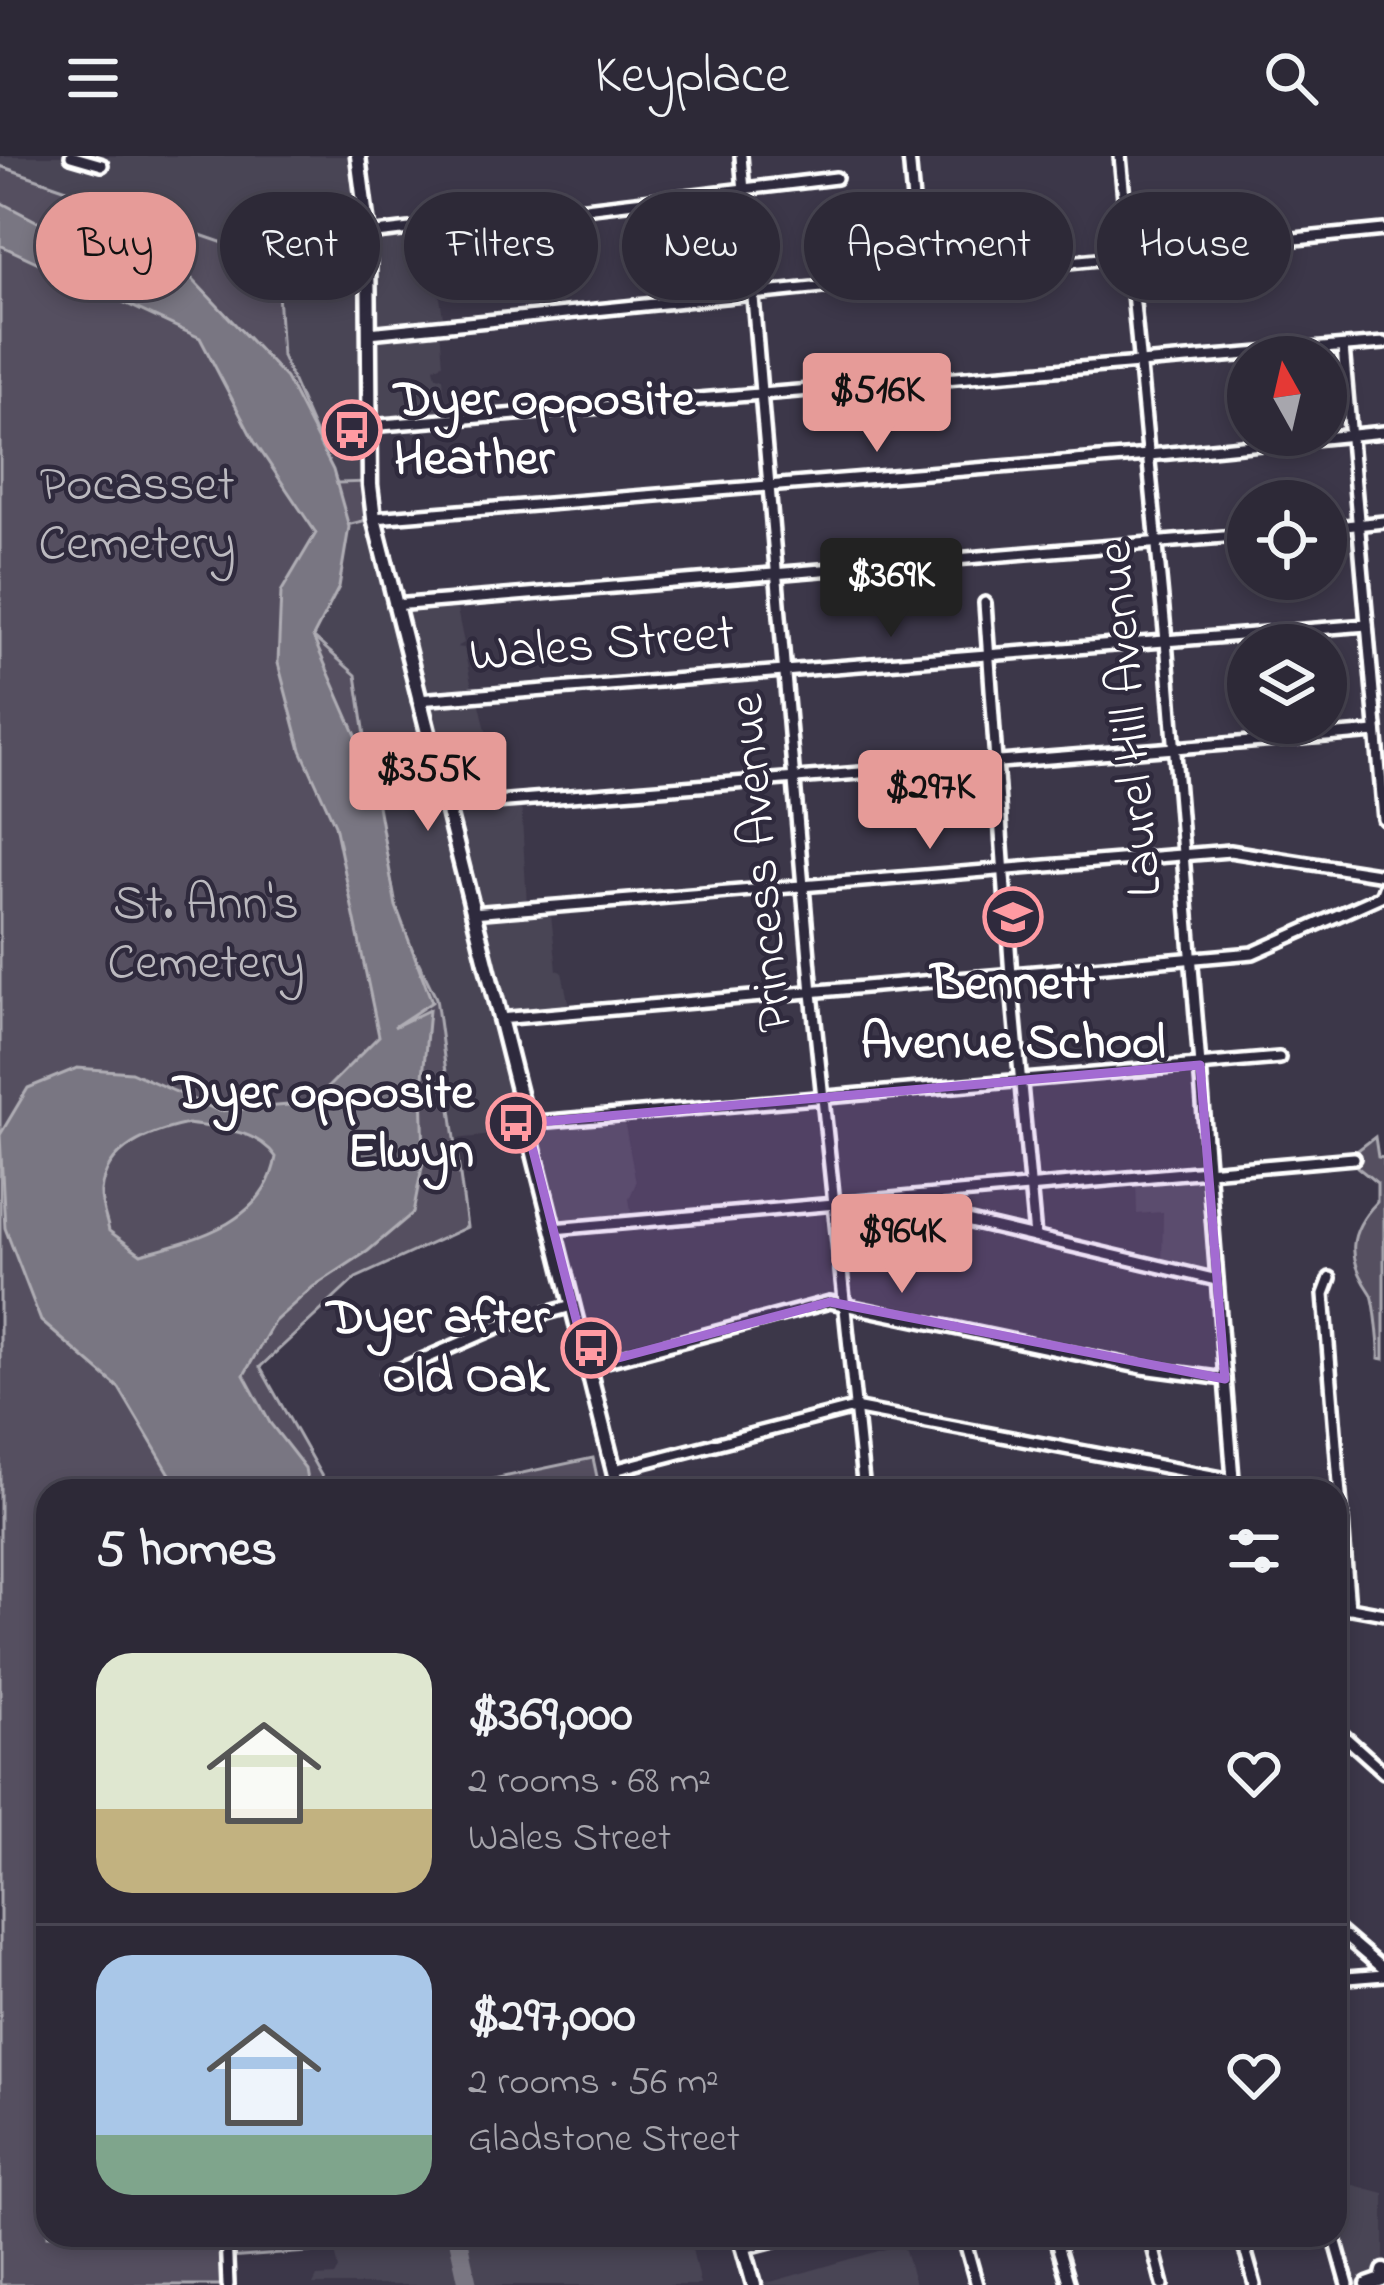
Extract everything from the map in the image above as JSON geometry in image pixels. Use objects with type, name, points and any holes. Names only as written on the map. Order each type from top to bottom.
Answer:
[{"type":"main road","points":[[358,156],[363,192]]},
{"type":"main road","points":[[368,300],[374,518],[616,1479]]},
{"type":"main road","points":[[743,2247],[754,2285]]},
{"type":"street","points":[[71,156],[102,165]]},
{"type":"street","name":"Princess Avenue","points":[[741,156],[744,192]]},
{"type":"street","points":[[909,156],[912,192]]},
{"type":"street","name":"Laurel Hill Avenue","points":[[1120,156],[1124,192]]},
{"type":"street","points":[[380,233],[836,178]]},
{"type":"street","points":[[1291,240],[1384,230]]},
{"type":"street","points":[[368,333],[679,300]]},
{"type":"street","name":"Princess Avenue","points":[[755,300],[812,993],[863,1479]]},
{"type":"street","name":"Laurel Hill Avenue","points":[[1134,300],[1193,960],[1232,1479]]},
{"type":"street","points":[[1347,347],[1384,343]]},
{"type":"street","points":[[369,426],[1227,356]]},
{"type":"street","points":[[1347,396],[1384,819]]},
{"type":"street","points":[[374,518],[1384,432]]},
{"type":"street","points":[[1347,525],[1384,522]]},
{"type":"street","points":[[394,605],[1227,537]]},
{"type":"street","points":[[985,603],[1035,1238]]},
{"type":"street","name":"Wales Street","points":[[418,700],[1367,625]]},
{"type":"street","points":[[445,806],[1376,732]]},
{"type":"street","points":[[472,913],[1230,850],[1384,875]]},
{"type":"street","points":[[499,1019],[1252,952],[1381,896],[1384,888]]},
{"type":"street","points":[[526,1123],[1280,1058]]},
{"type":"street","points":[[553,1229],[1354,1158]]},
{"type":"street","points":[[908,1198],[928,1212],[1217,1280]]},
{"type":"street","points":[[1330,1278],[1324,1294],[1339,1479]]},
{"type":"street","points":[[588,1366],[830,1302],[1143,1368],[1225,1379]]},
{"type":"street","points":[[387,1376],[500,1326],[572,1306]]},
{"type":"street","points":[[614,1470],[854,1408],[1199,1479]]},
{"type":"street","points":[[1347,1583],[1349,1608],[1384,1614]]},
{"type":"street","points":[[1347,1739],[1384,1772]]},
{"type":"street","points":[[1347,1939],[1384,1972]]},
{"type":"street","points":[[1347,1977],[1384,1972]]},
{"type":"street","points":[[226,2247],[228,2285]]},
{"type":"street","points":[[966,2247],[976,2285]]},
{"type":"street","points":[[1058,2247],[1070,2285]]},
{"type":"street","points":[[1153,2247],[1163,2285]]},
{"type":"street","points":[[1244,2247],[1255,2285]]},
{"type":"street","points":[[1337,2247],[1348,2285]]},
{"type":"highlighted area","points":[[1200,1065],[1225,1379],[830,1302],[588,1366],[526,1123]]},
{"type":"shaded area","points":[[0,156],[359,156],[364,192],[220,192],[220,300],[380,300],[380,232],[404,230],[404,300],[440,300],[443,364],[434,368],[436,376],[443,377],[446,418],[372,425],[370,482],[333,485],[330,462],[306,417],[152,300],[196,300],[196,192],[36,192],[36,212],[0,185]]},
{"type":"shaded area","points":[[0,202],[36,221],[36,262],[0,245]]},
{"type":"shaded area","points":[[196,283],[286,378],[333,470],[349,527],[339,587],[313,637],[372,772],[396,906],[432,1002],[394,1027],[429,1010],[422,1088],[424,1157],[413,1213],[274,1322],[244,1375],[270,1423],[305,1468],[307,1479],[173,1479],[119,1388],[41,1321],[5,1228],[0,1135],[28,1088],[77,1068],[131,1072],[219,1111],[312,1103],[379,1036],[335,825],[301,750],[278,663],[281,592],[316,533],[254,441],[200,338],[118,300],[196,300]],"holes":[[[188,1124],[237,1132],[258,1141],[276,1157],[269,1180],[258,1198],[225,1225],[141,1254],[109,1231],[101,1196],[104,1176],[132,1144]]]},
{"type":"shaded area","points":[[374,518],[395,604],[455,600],[464,643],[457,647],[464,648],[473,693],[478,696],[497,777],[497,799],[521,801],[527,905],[550,905],[557,970],[562,972],[570,1011],[500,1018],[525,1120],[623,1115],[636,1183],[629,1199],[633,1221],[554,1228],[526,1128],[428,1142],[366,734],[351,705],[325,681],[310,630],[347,525]]},
{"type":"shaded area","points":[[1208,1174],[1216,1277],[1162,1267],[1163,1212],[1137,1214],[1136,1180]]},
{"type":"shaded area","points":[[1347,2183],[1384,2193],[1384,2285],[1348,2285],[1337,2247],[1347,2247]]},
{"type":"shaded area","points":[[334,2247],[692,2247],[700,2285],[313,2285],[317,2277],[335,2276],[339,2269]]},
{"type":"shaded area","points":[[904,2247],[915,2285],[760,2285]]},
{"type":"green space","points":[[0,166],[76,192],[36,192],[36,300],[196,300],[196,233],[220,242],[220,300],[278,300],[282,356],[337,483],[370,482],[374,518],[347,525],[313,637],[356,675],[390,904],[436,998],[467,1227],[356,1278],[260,1367],[323,1479],[36,1479],[36,2247],[350,2247],[228,2258],[228,2285],[0,2285]]},
{"type":"green space","points":[[1375,1137],[1378,1157],[1384,1158],[1384,1359],[1379,1358],[1373,1297],[1354,1257],[1360,1224],[1377,1202],[1377,1183],[1357,1167],[1354,1153]]},
{"type":"green space","points":[[593,1458],[597,1479],[494,1479]]},
{"type":"waterway","points":[[460,2247],[468,2285]]},
{"type":"place","name":"Dyer opposite Heather","points":[[352,430]]},
{"type":"place","name":"Bennett Avenue School","points":[[1013,917]]},
{"type":"place","name":"Dyer opposite Elwyn","points":[[516,1123]]},
{"type":"place","name":"Dyer after Old Oak","points":[[591,1348]]},
{"type":"park label","name":"Pocasset Cemetery","points":[[137,515]]},
{"type":"park label","name":"St. Ann's Cemetery","points":[[206,934]]}]
